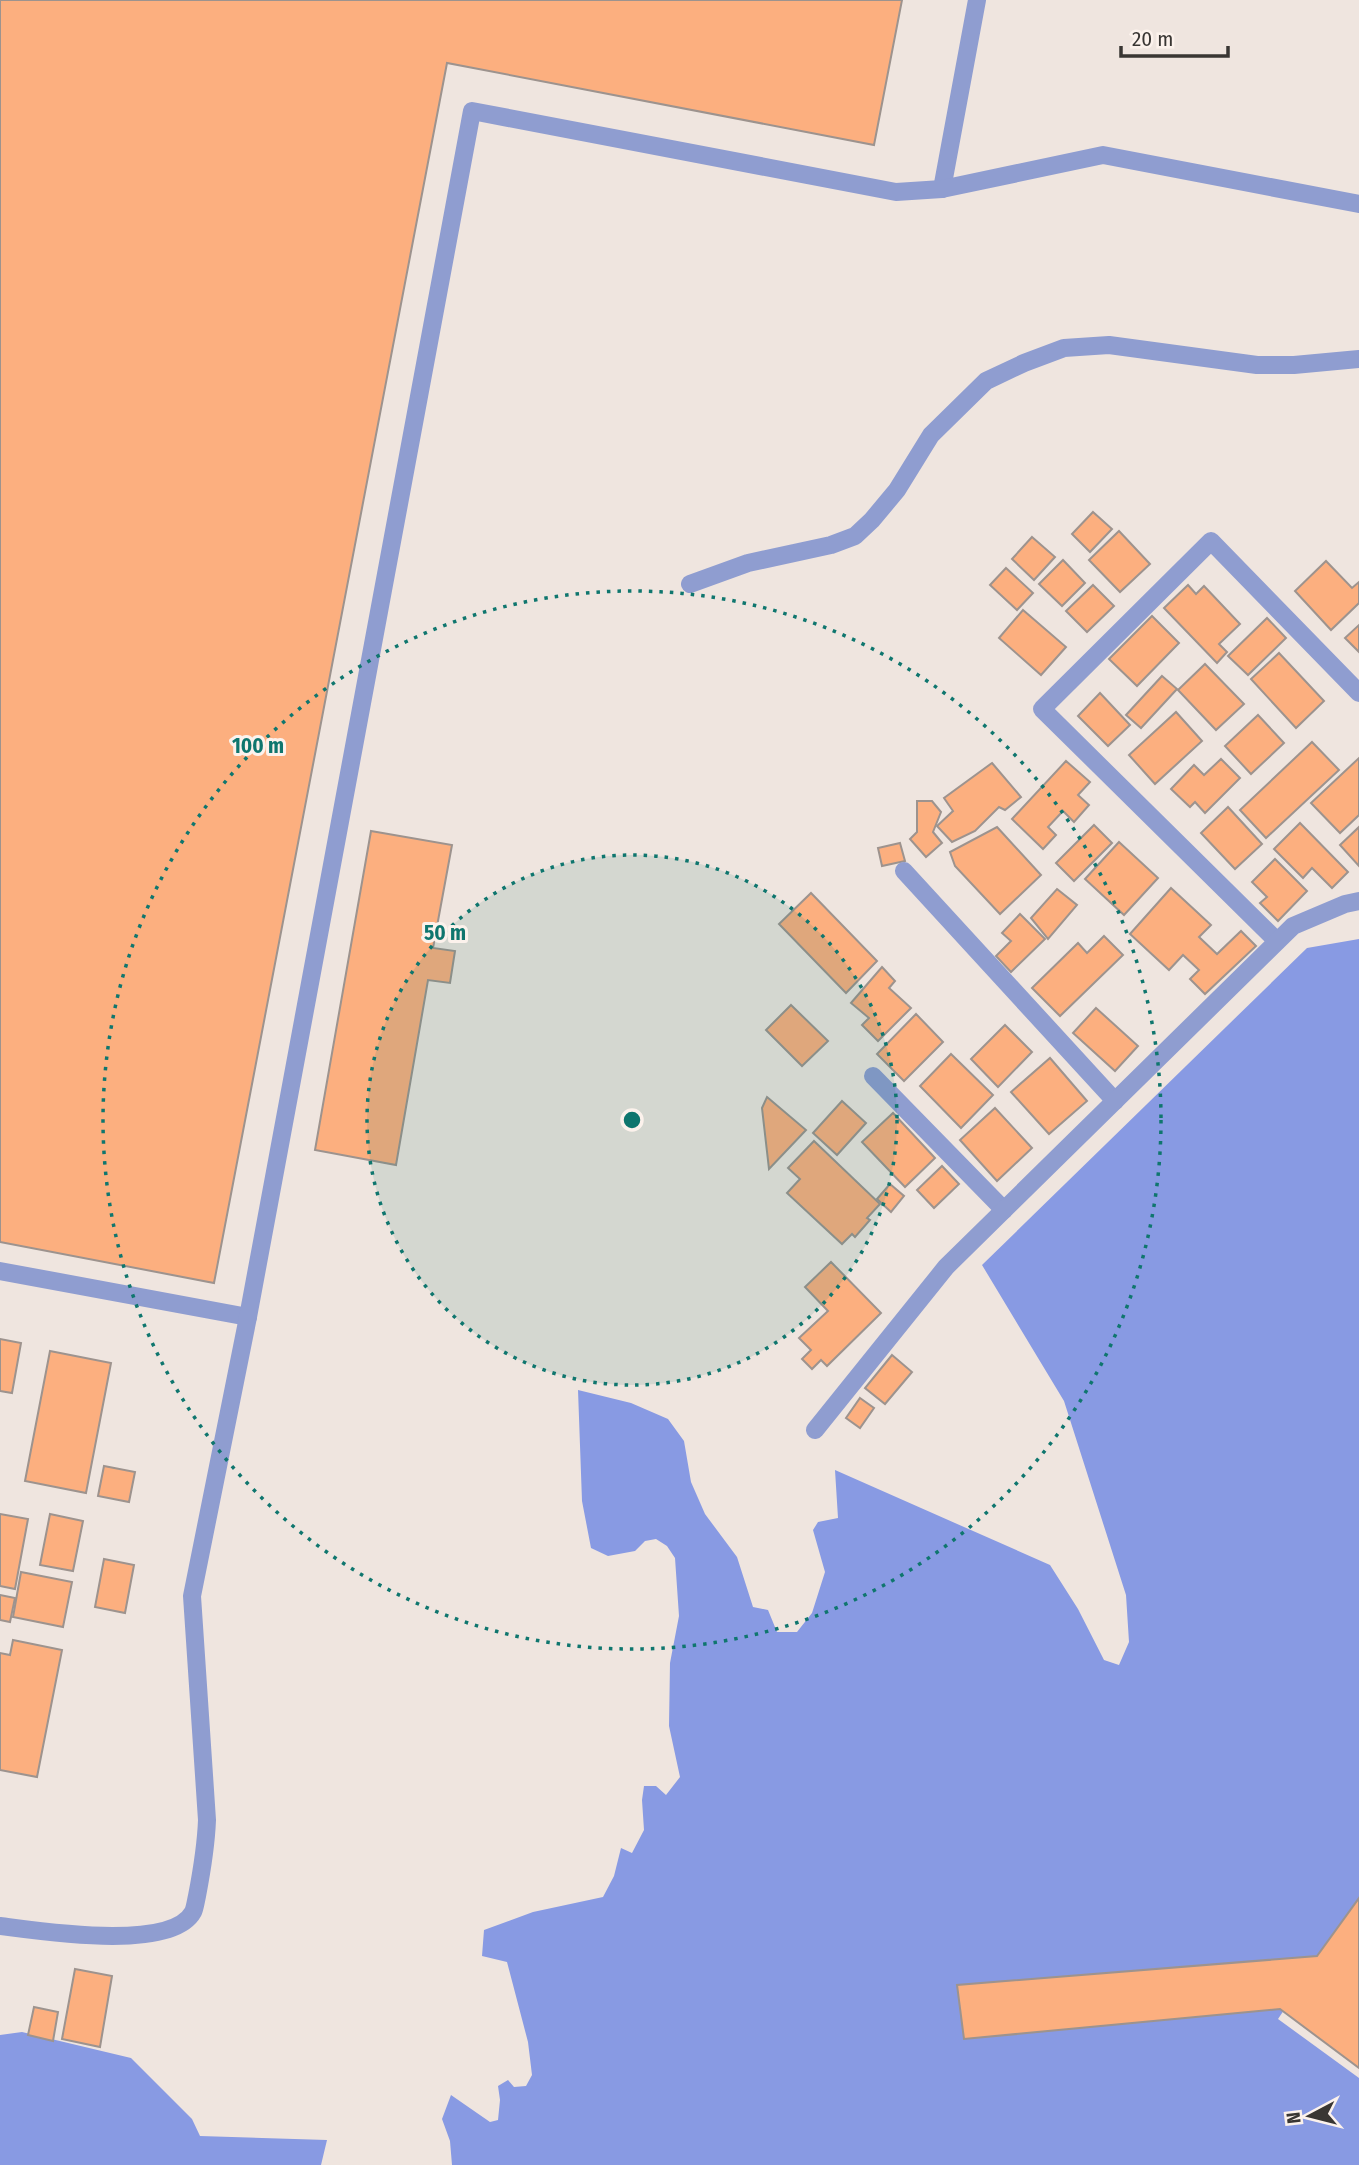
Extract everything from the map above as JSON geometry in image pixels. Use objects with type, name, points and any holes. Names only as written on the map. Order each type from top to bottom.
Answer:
[{"type":"street","points":[[942,189],[976,0]]},
{"type":"street","points":[[0,1926],[79,1936],[127,1936],[177,1928],[193,1912],[205,1858],[207,1820],[192,1596],[248,1317],[472,111],[896,192],[942,189],[1103,155],[1359,204]]},
{"type":"street","points":[[690,584],[748,563],[831,545],[855,536],[873,520],[897,490],[931,435],[986,381],[1064,348],[1109,345],[1257,365],[1294,365],[1359,359]]},
{"type":"street","points":[[1277,941],[1042,709],[1211,541],[1359,693]]},
{"type":"street","points":[[904,870],[1115,1101]]},
{"type":"street","points":[[815,1430],[946,1267],[1277,941],[1293,926],[1345,904],[1359,901]]},
{"type":"street","points":[[873,1076],[1004,1210]]},
{"type":"street","points":[[0,1271],[248,1317]]},
{"type":"water","points":[[1359,939],[1359,1898],[1278,2019],[1359,2078],[1359,2165],[452,2165],[450,2141],[442,2119],[451,2095],[490,2122],[498,2120],[498,2086],[508,2080],[514,2087],[526,2086],[532,2075],[528,2042],[507,1962],[482,1956],[484,1930],[533,1912],[603,1897],[614,1876],[621,1848],[632,1853],[644,1830],[644,1786],[656,1786],[666,1795],[680,1777],[669,1726],[670,1663],[679,1616],[675,1558],[667,1546],[656,1539],[645,1541],[635,1551],[608,1556],[591,1548],[582,1501],[578,1390],[631,1403],[668,1419],[684,1441],[691,1482],[705,1514],[737,1557],[753,1607],[768,1610],[777,1632],[797,1632],[812,1613],[825,1572],[813,1530],[818,1522],[838,1518],[835,1470],[1050,1565],[1078,1609],[1104,1660],[1119,1665],[1129,1642],[1126,1595],[1064,1401],[982,1265],[1307,948]]},
{"type":"water","points":[[22,2032],[131,2058],[192,2119],[200,2136],[327,2140],[321,2165],[0,2165],[0,2035]]},
{"type":"building","points":[[0,0],[902,0],[874,145],[447,63],[214,1283],[0,1242]]},
{"type":"building","points":[[1093,512],[1112,529],[1090,552],[1072,534]]},
{"type":"building","points":[[1119,531],[1150,564],[1120,592],[1089,560]]},
{"type":"building","points":[[1032,537],[1055,557],[1034,580],[1012,559]]},
{"type":"building","points":[[1063,560],[1085,583],[1062,606],[1039,584]]},
{"type":"building","points":[[1326,561],[1352,588],[1359,582],[1359,603],[1331,630],[1295,591]]},
{"type":"building","points":[[1006,568],[1033,593],[1017,610],[990,585]]},
{"type":"building","points":[[1093,585],[1114,606],[1087,632],[1066,611]]},
{"type":"building","points":[[1188,585],[1196,594],[1204,586],[1240,624],[1219,644],[1227,652],[1217,663],[1164,608]]},
{"type":"building","points":[[1023,610],[1066,647],[1041,675],[999,638]]},
{"type":"building","points":[[1152,616],[1179,643],[1137,686],[1109,659]]},
{"type":"building","points":[[1267,618],[1286,638],[1248,675],[1228,656]]},
{"type":"building","points":[[1359,625],[1359,652],[1345,638]]},
{"type":"building","points":[[1279,653],[1324,701],[1296,728],[1251,679]]},
{"type":"building","points":[[1205,664],[1244,704],[1216,730],[1178,690]]},
{"type":"building","points":[[1162,676],[1177,689],[1141,728],[1126,715]]},
{"type":"building","points":[[1100,693],[1130,725],[1108,746],[1078,716]]},
{"type":"building","points":[[1176,712],[1202,741],[1155,784],[1129,755]]},
{"type":"building","points":[[1258,715],[1284,743],[1251,774],[1225,746]]},
{"type":"building","points":[[1312,742],[1339,770],[1266,838],[1240,810]]},
{"type":"building","points":[[1359,758],[1359,815],[1340,833],[1311,803]]},
{"type":"building","points":[[1221,759],[1240,778],[1205,813],[1195,802],[1190,807],[1171,789],[1194,765],[1204,775]]},
{"type":"building","points":[[1066,761],[1090,782],[1078,795],[1089,805],[1074,822],[1063,811],[1048,827],[1056,835],[1043,849],[1012,819]]},
{"type":"building","points":[[992,763],[1021,797],[1005,810],[999,807],[975,831],[952,842],[937,826],[953,811],[944,798]]},
{"type":"building","points":[[917,801],[932,801],[941,812],[933,832],[942,843],[926,857],[910,839],[917,832]]},
{"type":"building","points":[[1228,807],[1262,844],[1235,869],[1201,833]]},
{"type":"building","points":[[1300,823],[1348,872],[1332,888],[1312,868],[1303,878],[1274,849]]},
{"type":"building","points":[[1094,825],[1112,843],[1074,881],[1056,863]]},
{"type":"building","points":[[997,827],[1041,875],[1000,914],[955,866],[950,852]]},
{"type":"building","points":[[1359,827],[1359,866],[1340,845]]},
{"type":"building","points":[[371,831],[452,845],[433,948],[455,951],[450,983],[428,980],[396,1165],[315,1150]]},
{"type":"building","points":[[1119,842],[1158,878],[1124,915],[1085,879]]},
{"type":"building","points":[[900,843],[905,861],[882,866],[878,848]]},
{"type":"building","points":[[1275,859],[1307,891],[1278,921],[1260,903],[1267,897],[1252,882]]},
{"type":"building","points":[[1171,888],[1211,925],[1199,937],[1217,954],[1241,931],[1256,946],[1205,994],[1190,979],[1199,970],[1183,955],[1169,970],[1130,934]]},
{"type":"building","points":[[1057,889],[1077,905],[1048,939],[1031,918]]},
{"type":"building","points":[[811,893],[877,961],[846,993],[779,924]]},
{"type":"building","points":[[1020,914],[1045,939],[1011,972],[996,956],[1011,941],[1002,933]]},
{"type":"building","points":[[1104,936],[1123,955],[1060,1016],[1032,988],[1078,943],[1087,953]]},
{"type":"building","points":[[882,967],[895,981],[889,988],[911,1008],[878,1041],[862,1025],[869,1018],[851,1003]]},
{"type":"building","points":[[791,1005],[828,1041],[802,1066],[766,1030]]},
{"type":"building","points":[[1096,1008],[1138,1046],[1115,1071],[1073,1033]]},
{"type":"building","points":[[916,1014],[943,1042],[904,1081],[877,1054]]},
{"type":"building","points":[[1005,1025],[1032,1052],[998,1087],[971,1059]]},
{"type":"building","points":[[951,1054],[993,1095],[961,1128],[920,1086]]},
{"type":"building","points":[[1050,1058],[1087,1101],[1049,1134],[1011,1092]]},
{"type":"building","points":[[767,1097],[806,1130],[769,1169],[762,1108]]},
{"type":"building","points":[[842,1101],[866,1123],[837,1155],[813,1133]]},
{"type":"building","points":[[995,1108],[1032,1148],[997,1181],[960,1140]]},
{"type":"building","points":[[893,1113],[935,1158],[905,1187],[862,1142]]},
{"type":"building","points":[[814,1141],[880,1204],[855,1237],[852,1234],[842,1244],[787,1193],[800,1179],[788,1168]]},
{"type":"building","points":[[942,1166],[959,1184],[934,1208],[917,1190]]},
{"type":"building","points":[[890,1184],[904,1196],[891,1212],[877,1199]]},
{"type":"building","points":[[831,1262],[881,1313],[827,1366],[821,1360],[812,1369],[802,1359],[811,1350],[799,1338],[828,1311],[805,1287]]},
{"type":"building","points":[[0,1339],[21,1343],[12,1393],[0,1391]]},
{"type":"building","points":[[50,1351],[111,1363],[86,1493],[25,1481]]},
{"type":"building","points":[[892,1355],[912,1372],[885,1404],[865,1388]]},
{"type":"building","points":[[860,1398],[874,1408],[860,1428],[846,1418]]},
{"type":"building","points":[[104,1466],[135,1472],[129,1502],[98,1496]]},
{"type":"building","points":[[0,1514],[28,1519],[15,1589],[0,1586]]},
{"type":"building","points":[[50,1514],[83,1521],[73,1571],[40,1565]]},
{"type":"building","points":[[104,1559],[134,1565],[125,1613],[95,1607]]},
{"type":"building","points":[[21,1572],[72,1582],[63,1627],[13,1617]]},
{"type":"building","points":[[0,1595],[15,1598],[10,1622],[0,1620]]},
{"type":"building","points":[[13,1640],[62,1650],[37,1777],[0,1770],[0,1653],[10,1655]]},
{"type":"building","points":[[1359,1898],[1359,2068],[1280,2009],[964,2039],[957,1985],[1317,1956]]},
{"type":"building","points":[[75,1969],[112,1976],[100,2047],[62,2039]]},
{"type":"building","points":[[34,2007],[58,2012],[53,2041],[28,2035]]}]
